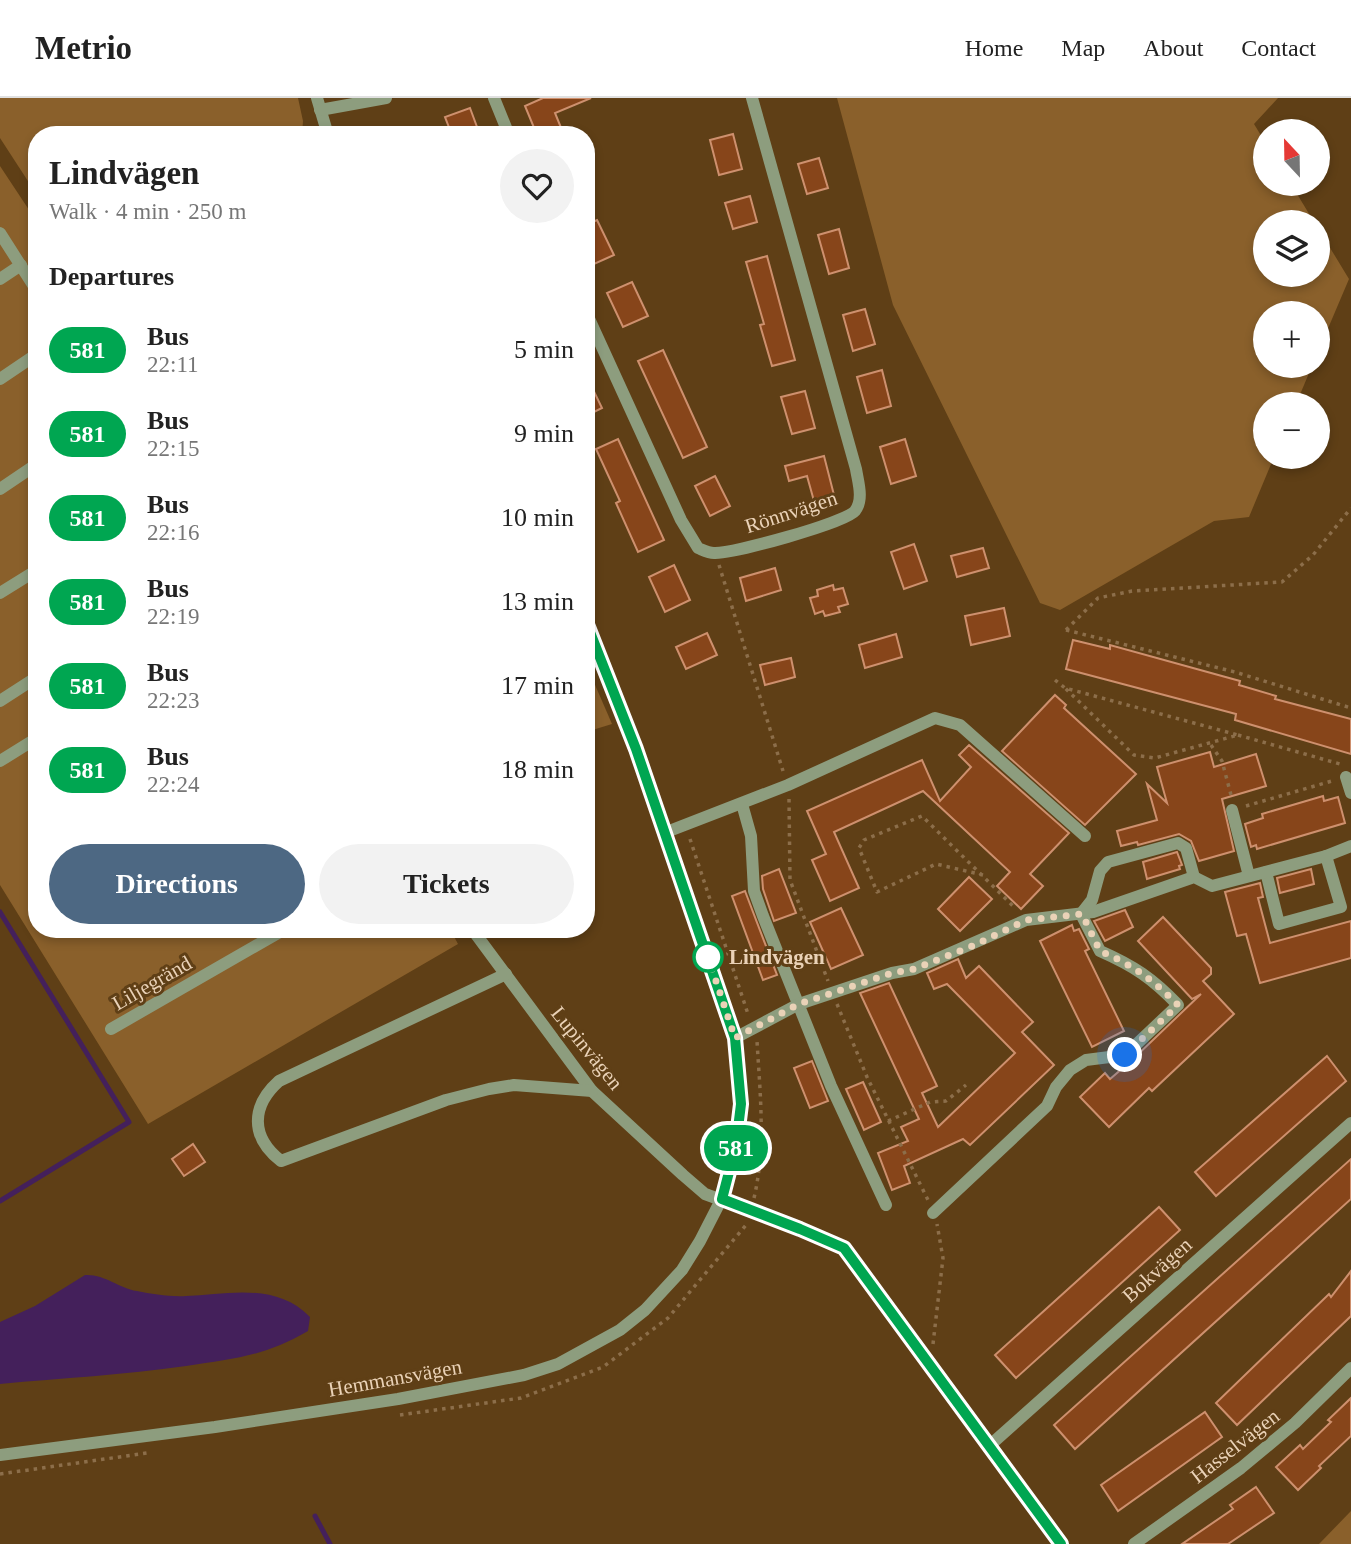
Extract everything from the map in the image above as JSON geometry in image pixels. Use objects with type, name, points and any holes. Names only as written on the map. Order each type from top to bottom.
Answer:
[{"type":"street","points":[[325,126],[319,104],[386,98]]},
{"type":"street","points":[[494,98],[505,126]]},
{"type":"street","name":"Rönnvägen","points":[[715,553],[745,548],[834,522],[855,510],[860,499],[856,469],[752,98]]},
{"type":"street","points":[[0,233],[28,276]]},
{"type":"street","points":[[0,279],[21,265]]},
{"type":"street","points":[[595,332],[681,520],[698,548],[715,553]]},
{"type":"street","points":[[0,379],[28,360]]},
{"type":"street","points":[[0,489],[28,470]]},
{"type":"street","points":[[0,593],[28,576]]},
{"type":"street","name":"Hemmansvägen","points":[[0,1455],[215,1427],[398,1399],[524,1375],[558,1364],[620,1330],[655,1300],[682,1270],[722,1199],[736,1145],[741,1104],[735,1038],[636,749],[595,645]]},
{"type":"street","points":[[0,701],[28,683]]},
{"type":"street","points":[[664,833],[788,785],[935,718],[960,725],[1085,836]]},
{"type":"street","points":[[0,761],[28,744]]},
{"type":"street","points":[[1348,772],[1351,793]]},
{"type":"street","points":[[742,804],[751,836],[754,891],[831,1086],[886,1205]]},
{"type":"street","points":[[1232,810],[1249,876]]},
{"type":"street","points":[[1082,914],[1092,900],[1100,871],[1108,862],[1178,843],[1186,848],[1194,877]]},
{"type":"street","points":[[735,1038],[799,1004],[892,973],[914,969],[975,945],[1026,920],[1093,912],[1194,877],[1212,886],[1326,856],[1351,846]]},
{"type":"street","points":[[1266,872],[1279,924],[1341,907],[1326,856]]},
{"type":"street","points":[[933,1213],[1047,1107],[1056,1087],[1070,1070],[1086,1060],[1125,1055],[1178,1005],[1157,984],[1130,965],[1100,951],[1082,914]]},
{"type":"street","name":"Liljegränd","points":[[111,1029],[269,938]]},
{"type":"street","name":"Lupinvägen","points":[[478,938],[592,1091],[697,1188],[705,1194],[844,1248],[1061,1544]]},
{"type":"street","points":[[506,974],[279,1081],[265,1093],[258,1112],[259,1131],[266,1147],[281,1161],[446,1100],[489,1089],[514,1085],[592,1091]]},
{"type":"street","name":"Bokvägen","points":[[988,1447],[1351,1123]]},
{"type":"street","name":"Hasselvägen","points":[[1134,1544],[1241,1468],[1294,1423],[1351,1368]]},
{"type":"path","points":[[1351,508],[1313,555],[1282,582],[1132,592],[1098,598],[1066,630],[1235,672],[1351,708]]},
{"type":"path","points":[[715,553],[788,785],[790,880],[867,1077],[937,1226],[943,1258],[936,1328],[929,1364]]},
{"type":"path","points":[[1055,680],[1134,755],[1155,758],[1238,735]]},
{"type":"path","points":[[1065,688],[1238,735],[1348,772]]},
{"type":"path","points":[[1210,744],[1222,761],[1231,793],[1232,810],[1348,772]]},
{"type":"path","points":[[983,875],[936,863],[877,892],[859,848],[864,840],[922,816],[983,875],[1026,920]]},
{"type":"path","points":[[396,1416],[521,1398],[603,1367],[668,1318],[744,1228],[758,1182],[761,1112],[757,1040],[685,824]]},
{"type":"path","points":[[888,1121],[930,1102],[946,1101],[966,1085]]},
{"type":"path","points":[[0,1474],[157,1451]]},
{"type":"shaded area","points":[[0,98],[298,98],[303,121],[303,126],[28,126],[28,181],[0,138]]},
{"type":"shaded area","points":[[837,98],[1278,98],[1259,119],[1253,119],[1253,196],[1298,196],[1307,210],[1253,210],[1253,287],[1330,287],[1330,248],[1349,279],[1330,324],[1330,301],[1253,301],[1253,378],[1307,378],[1301,392],[1253,392],[1253,469],[1269,469],[1249,517],[1214,521],[1060,610],[1040,603],[893,305]]},
{"type":"shaded area","points":[[0,166],[28,208],[28,930],[0,885]]},
{"type":"shaded area","points":[[595,685],[612,724],[595,729]]},
{"type":"shaded area","points":[[33,938],[455,938],[458,944],[148,1124]]},
{"type":"shaded area","points":[[85,1275],[161,1295],[267,1294],[297,1306],[310,1317],[308,1331],[278,1346],[219,1361],[140,1372],[0,1384],[0,1322],[35,1306]]},
{"type":"shaded area","points":[[1351,1511],[1351,1544],[1319,1544]]},
{"type":"building","points":[[543,98],[591,98],[555,113],[560,126],[533,126],[525,106]]},
{"type":"building","points":[[470,108],[477,126],[448,126],[445,117]]},
{"type":"building","points":[[733,134],[742,169],[719,175],[710,140]]},
{"type":"building","points":[[819,158],[828,188],[807,194],[798,164]]},
{"type":"building","points":[[750,196],[757,222],[733,229],[725,203]]},
{"type":"building","points":[[597,220],[614,255],[595,264]]},
{"type":"building","points":[[839,229],[849,268],[829,274],[818,235]]},
{"type":"building","points":[[767,256],[795,360],[772,366],[760,325],[764,324],[746,262]]},
{"type":"building","points":[[632,282],[648,316],[623,327],[607,293]]},
{"type":"building","points":[[865,309],[875,344],[853,351],[843,315]]},
{"type":"building","points":[[663,350],[707,447],[683,458],[638,361]]},
{"type":"building","points":[[882,370],[891,406],[867,413],[857,377]]},
{"type":"building","points":[[805,391],[815,428],[792,434],[781,397]]},
{"type":"building","points":[[595,394],[602,408],[595,412]]},
{"type":"building","points":[[618,439],[664,540],[638,552],[616,503],[620,501],[596,449]]},
{"type":"building","points":[[905,439],[916,476],[891,484],[880,447]]},
{"type":"building","points":[[824,456],[834,495],[814,501],[807,476],[789,481],[785,466]]},
{"type":"building","points":[[715,476],[730,506],[710,516],[695,486]]},
{"type":"building","points":[[914,544],[927,581],[904,589],[891,552]]},
{"type":"building","points":[[983,548],[989,568],[957,577],[951,556]]},
{"type":"building","points":[[674,565],[690,600],[665,612],[649,577]]},
{"type":"building","points":[[775,568],[781,590],[746,601],[740,578]]},
{"type":"building","points":[[833,585],[834,590],[843,588],[848,604],[838,607],[840,612],[825,616],[823,611],[815,614],[810,598],[818,596],[817,590]]},
{"type":"building","points":[[1004,608],[1010,636],[971,645],[965,616]]},
{"type":"building","points":[[707,633],[717,655],[686,669],[676,647]]},
{"type":"building","points":[[896,634],[902,657],[865,668],[859,645]]},
{"type":"building","points":[[1073,640],[1110,649],[1110,645],[1240,681],[1239,685],[1276,696],[1275,699],[1351,719],[1351,754],[1235,720],[1236,714],[1066,669]]},
{"type":"building","points":[[791,658],[795,677],[765,685],[760,665]]},
{"type":"building","points":[[1055,695],[1066,705],[1064,708],[1136,774],[1085,825],[1002,751]]},
{"type":"building","points":[[969,745],[1069,833],[1030,874],[1043,886],[1021,909],[997,886],[1010,872],[923,791],[834,832],[859,888],[830,901],[812,860],[826,854],[807,811],[922,760],[940,801],[971,767],[959,755]]},
{"type":"building","points":[[1210,752],[1214,767],[1256,754],[1266,786],[1222,799],[1234,851],[1199,861],[1191,841],[1179,834],[1138,845],[1137,842],[1121,846],[1117,831],[1157,820],[1147,784],[1167,803],[1157,767]]},
{"type":"building","points":[[1323,796],[1324,801],[1338,797],[1345,823],[1257,849],[1256,845],[1251,847],[1245,824],[1263,818],[1262,814]]},
{"type":"building","points":[[1177,852],[1182,865],[1179,866],[1180,869],[1147,879],[1143,862]]},
{"type":"building","points":[[779,869],[796,913],[774,921],[763,889],[762,876]]},
{"type":"building","points":[[1311,869],[1314,884],[1280,893],[1277,878]]},
{"type":"building","points":[[969,877],[992,899],[960,931],[938,909]]},
{"type":"building","points":[[1260,883],[1263,897],[1258,898],[1270,943],[1351,921],[1351,958],[1260,983],[1246,934],[1237,936],[1225,892]]},
{"type":"building","points":[[745,891],[777,975],[763,980],[732,896]]},
{"type":"building","points":[[841,908],[863,955],[831,969],[810,922]]},
{"type":"building","points":[[1125,910],[1133,927],[1105,941],[1094,921]]},
{"type":"building","points":[[1163,917],[1211,968],[1211,974],[1203,981],[1234,1014],[1152,1091],[1149,1088],[1109,1127],[1080,1097],[1105,1073],[1110,1079],[1201,994],[1192,999],[1138,941]]},
{"type":"building","points":[[1072,925],[1074,931],[1079,929],[1089,949],[1085,951],[1124,1031],[1092,1047],[1040,941]]},
{"type":"building","points":[[958,959],[966,978],[979,966],[1033,1022],[1022,1032],[1054,1065],[970,1145],[963,1139],[904,1166],[910,1183],[892,1190],[878,1153],[908,1141],[901,1127],[919,1119],[860,993],[889,983],[937,1086],[922,1093],[938,1127],[1015,1053],[947,984],[934,989],[927,973]]},
{"type":"building","points":[[1327,1056],[1346,1081],[1216,1196],[1195,1172]]},
{"type":"building","points":[[812,1061],[828,1101],[810,1108],[794,1068]]},
{"type":"building","points":[[863,1082],[881,1122],[864,1130],[846,1089]]},
{"type":"building","points":[[193,1144],[205,1162],[184,1176],[172,1159]]},
{"type":"building","points":[[1351,1159],[1351,1199],[1075,1449],[1054,1425]]},
{"type":"building","points":[[1159,1207],[1180,1230],[1016,1378],[995,1355]]},
{"type":"building","points":[[1351,1271],[1351,1316],[1237,1425],[1216,1403],[1329,1294],[1331,1297]]},
{"type":"building","points":[[1351,1398],[1351,1436],[1298,1490],[1276,1467],[1300,1445],[1303,1449]]},
{"type":"building","points":[[1205,1412],[1222,1437],[1118,1511],[1101,1485]]},
{"type":"building","points":[[1256,1487],[1274,1513],[1228,1544],[1182,1544],[1233,1509],[1230,1505]]},
{"type":"waterway","points":[[0,912],[129,1122],[0,1201]]},
{"type":"waterway","points":[[315,1516],[330,1544]]},
{"type":"bus line","name":"581","points":[[595,641],[636,749],[735,1038],[741,1104],[736,1145],[722,1199],[844,1248],[1061,1544]]},
{"type":"place","name":"Lindvägen","points":[[708,957]]},
{"type":"route","points":[[708,957],[735,1038],[799,1004],[892,973],[914,969],[975,945],[1026,920],[1082,914],[1100,951],[1130,965],[1157,984],[1178,1005],[1125,1055]]}]
